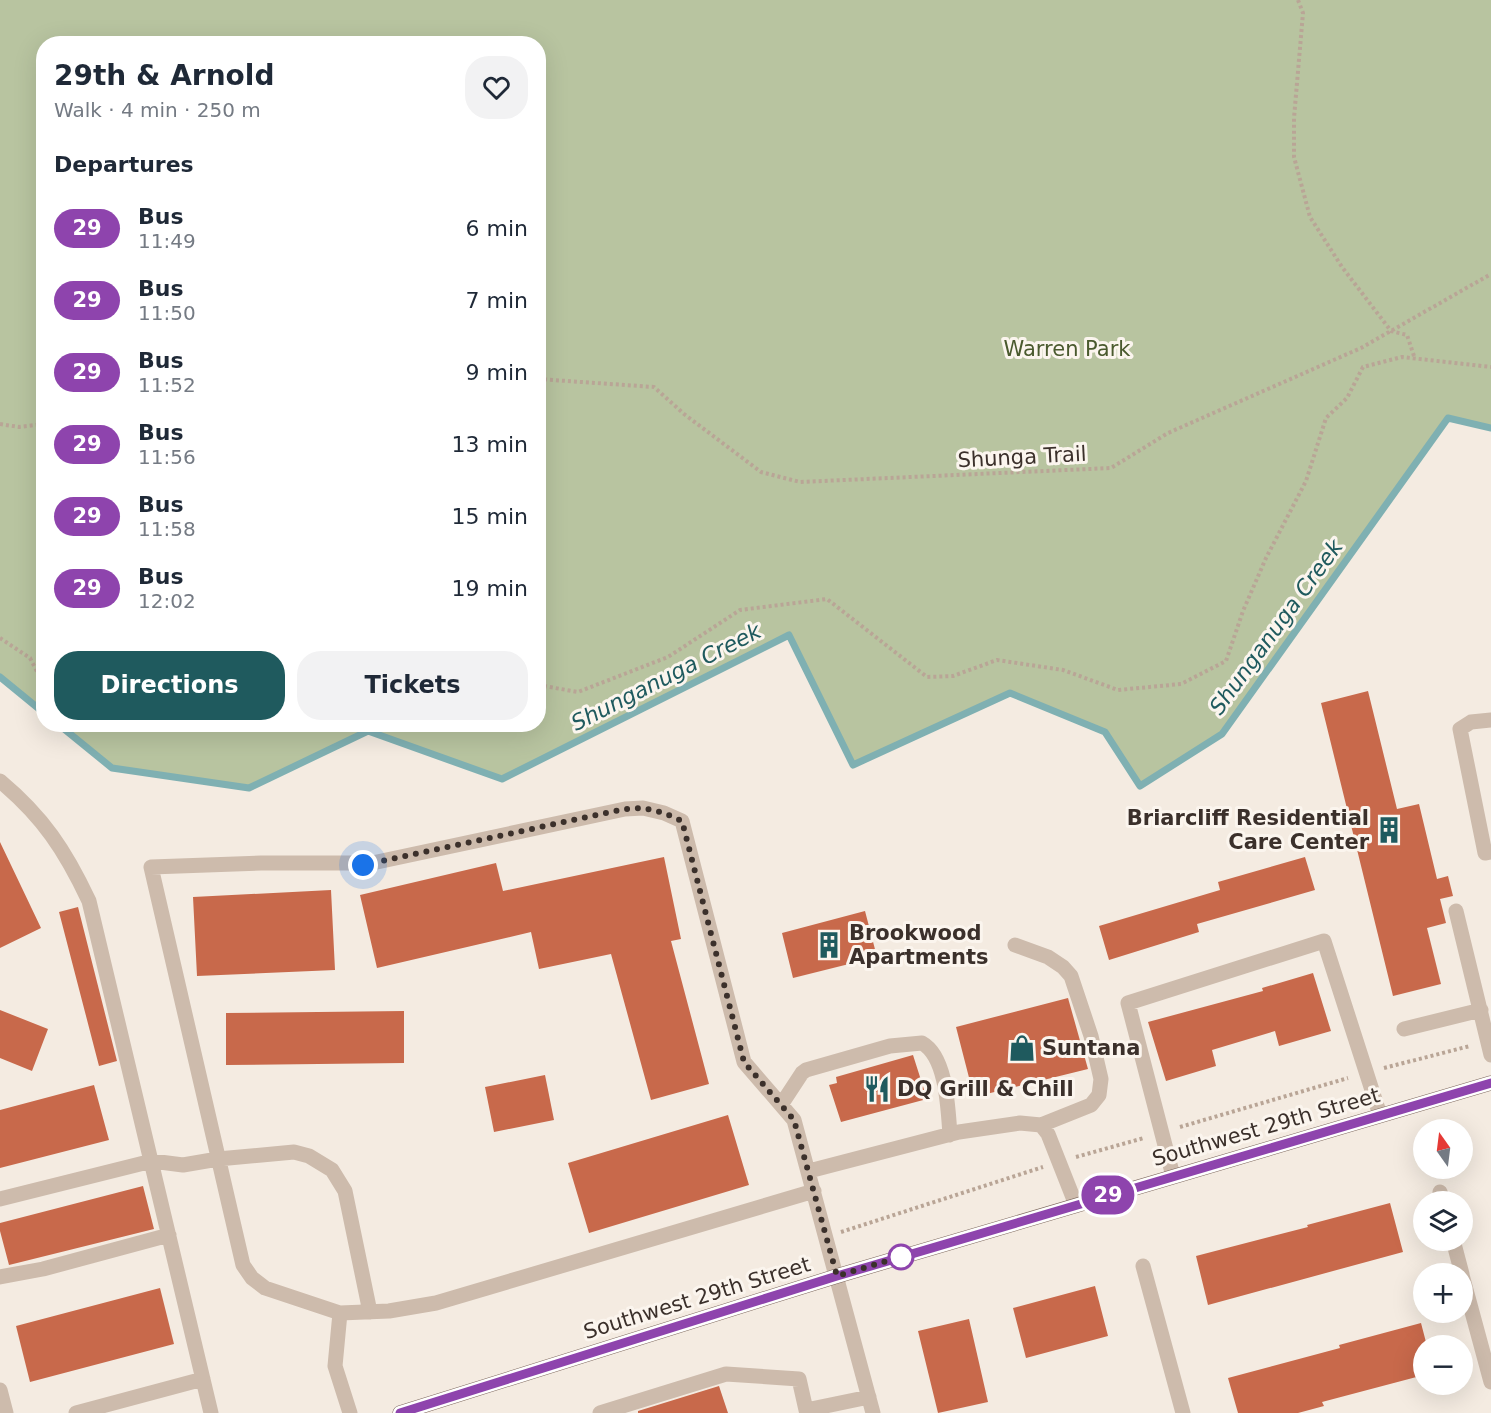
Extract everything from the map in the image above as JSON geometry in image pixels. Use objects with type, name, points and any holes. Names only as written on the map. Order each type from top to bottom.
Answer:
[{"type":"main road","name":"Southwest 29th Street","points":[[400,1413],[837,1276],[1491,1083]]},
{"type":"street","points":[[1488,853],[1460,729],[1471,722],[1491,720]]},
{"type":"street","points":[[0,781],[24,801],[51,832],[73,866],[89,901],[211,1413]]},
{"type":"street","points":[[814,1191],[436,1303],[370,1312],[340,1313],[266,1288],[252,1278],[243,1265],[151,867],[261,863],[356,863],[363,865],[625,809],[643,808],[664,813],[682,821],[744,1062],[794,1120],[809,1171],[873,1413]]},
{"type":"street","points":[[1456,911],[1491,1055]]},
{"type":"street","points":[[1173,1176],[1128,1003],[1324,941],[1380,1115]]},
{"type":"street","points":[[809,1171],[950,1135],[1020,1123],[1041,1125],[1091,1105],[1099,1095],[1101,1079],[1091,1036],[1071,976],[1063,967],[1048,957],[1015,945]]},
{"type":"street","points":[[1404,1029],[1481,1010]]},
{"type":"street","points":[[781,1105],[802,1073],[810,1068],[874,1050],[906,1043],[922,1043],[938,1061],[950,1135]]},
{"type":"street","points":[[801,1056],[802,1073]]},
{"type":"street","points":[[1041,1125],[1048,1134],[1076,1205]]},
{"type":"street","points":[[0,1199],[152,1161],[183,1165],[218,1158],[294,1152],[309,1156],[332,1170],[345,1191],[370,1312]]},
{"type":"street","points":[[0,1277],[43,1269],[169,1235]]},
{"type":"street","points":[[1143,1266],[1183,1413]]},
{"type":"street","points":[[340,1313],[335,1366],[350,1413]]},
{"type":"street","points":[[1473,1315],[1491,1382]]},
{"type":"street","points":[[600,1413],[726,1374],[799,1379],[807,1411],[869,1397]]},
{"type":"street","points":[[76,1413],[203,1378]]},
{"type":"street","points":[[0,1390],[6,1413]]},
{"type":"path","points":[[1298,0],[1303,13],[1294,118],[1294,156],[1310,217],[1342,267],[1391,331],[1407,335],[1415,358]]},
{"type":"path","name":"Shunga Trail","points":[[546,380],[654,387],[684,414],[761,472],[800,482],[1111,468],[1168,433],[1361,348],[1491,274]]},
{"type":"path","points":[[546,686],[578,692],[668,657],[740,610],[826,599],[927,677],[953,676],[997,660],[1063,670],[1118,690],[1181,684],[1226,661],[1243,611],[1266,558],[1306,482],[1326,418],[1347,398],[1363,367],[1402,357],[1491,367]]},
{"type":"path","points":[[0,423],[19,427],[36,425]]},
{"type":"path","points":[[0,638],[30,658],[36,670]]},
{"type":"green space","name":"Warren Park","points":[[0,0],[1491,0],[1491,428],[1448,418],[1222,734],[1140,786],[1105,732],[1010,693],[853,765],[789,635],[502,779],[371,732],[546,732],[546,36],[36,36],[36,707],[0,677]]},
{"type":"green space","name":"Warren Park","points":[[67,732],[366,732],[249,788],[112,768]]},
{"type":"building","points":[[1368,691],[1397,809],[1419,804],[1437,879],[1448,876],[1453,896],[1440,899],[1446,923],[1427,928],[1441,984],[1393,996],[1321,703]]},
{"type":"building","points":[[0,842],[41,928],[0,948]]},
{"type":"building","points":[[664,857],[681,939],[671,941],[709,1084],[651,1100],[611,954],[539,969],[531,932],[377,968],[360,895],[496,863],[503,891]]},
{"type":"building","points":[[1305,857],[1315,890],[1197,924],[1199,932],[1109,960],[1099,926],[1220,890],[1218,882]]},
{"type":"building","points":[[331,890],[335,970],[197,976],[193,897]]},
{"type":"building","points":[[78,907],[117,1061],[99,1066],[59,912]]},
{"type":"building","name":"Brookwood Apartments","points":[[865,911],[877,957],[793,978],[782,933]]},
{"type":"building","points":[[1313,973],[1331,1031],[1279,1046],[1275,1031],[1212,1050],[1216,1066],[1166,1081],[1148,1022],[1263,991],[1262,988]]},
{"type":"building","name":"Suntana","points":[[1068,998],[1088,1069],[974,1097],[956,1027]]},
{"type":"building","points":[[0,1010],[48,1029],[32,1071],[0,1058]]},
{"type":"building","points":[[404,1011],[404,1063],[226,1065],[226,1013]]},
{"type":"building","name":"DQ Grill & Chill","points":[[913,1055],[927,1099],[841,1122],[829,1085],[837,1083],[836,1077]]},
{"type":"building","points":[[545,1075],[554,1120],[494,1132],[485,1087]]},
{"type":"building","points":[[94,1085],[109,1140],[0,1168],[0,1110]]},
{"type":"building","points":[[728,1115],[749,1185],[589,1233],[568,1163]]},
{"type":"building","points":[[143,1186],[154,1229],[9,1265],[0,1223]]},
{"type":"building","points":[[1390,1203],[1403,1252],[1208,1305],[1196,1256]]},
{"type":"building","points":[[1095,1286],[1108,1336],[1026,1358],[1013,1308]]},
{"type":"building","points":[[160,1288],[174,1344],[30,1382],[16,1326]]},
{"type":"building","points":[[969,1319],[988,1402],[938,1413],[918,1331]]},
{"type":"building","points":[[1421,1323],[1424,1335],[1413,1335],[1413,1378],[1322,1402],[1324,1406],[1298,1413],[1238,1413],[1228,1378],[1340,1348],[1339,1345]]},
{"type":"building","points":[[719,1386],[728,1413],[638,1413],[638,1411]]},
{"type":"waterway","name":"Shunganuga Creek","points":[[371,732],[502,779],[789,635],[853,765],[1010,693],[1105,732],[1140,786],[1222,734],[1448,418],[1491,428]]},
{"type":"waterway","name":"Shunganuga Creek","points":[[0,677],[36,706]]},
{"type":"waterway","name":"Shunganuga Creek","points":[[68,732],[112,768],[249,788],[366,732]]},
{"type":"bus line","name":"29","points":[[400,1413],[837,1276],[1491,1083]]},
{"type":"place","name":"Briarcliff Residential Care Center","points":[[1389,830]]},
{"type":"place","name":"Brookwood Apartments","points":[[829,945]]},
{"type":"place","name":"Suntana","points":[[1022,1048]]},
{"type":"place","name":"DQ Grill & Chill","points":[[877,1089]]},
{"type":"route","points":[[363,865],[625,809],[643,808],[664,813],[682,821],[744,1062],[794,1120],[837,1276],[903,1256],[901,1257]]}]
